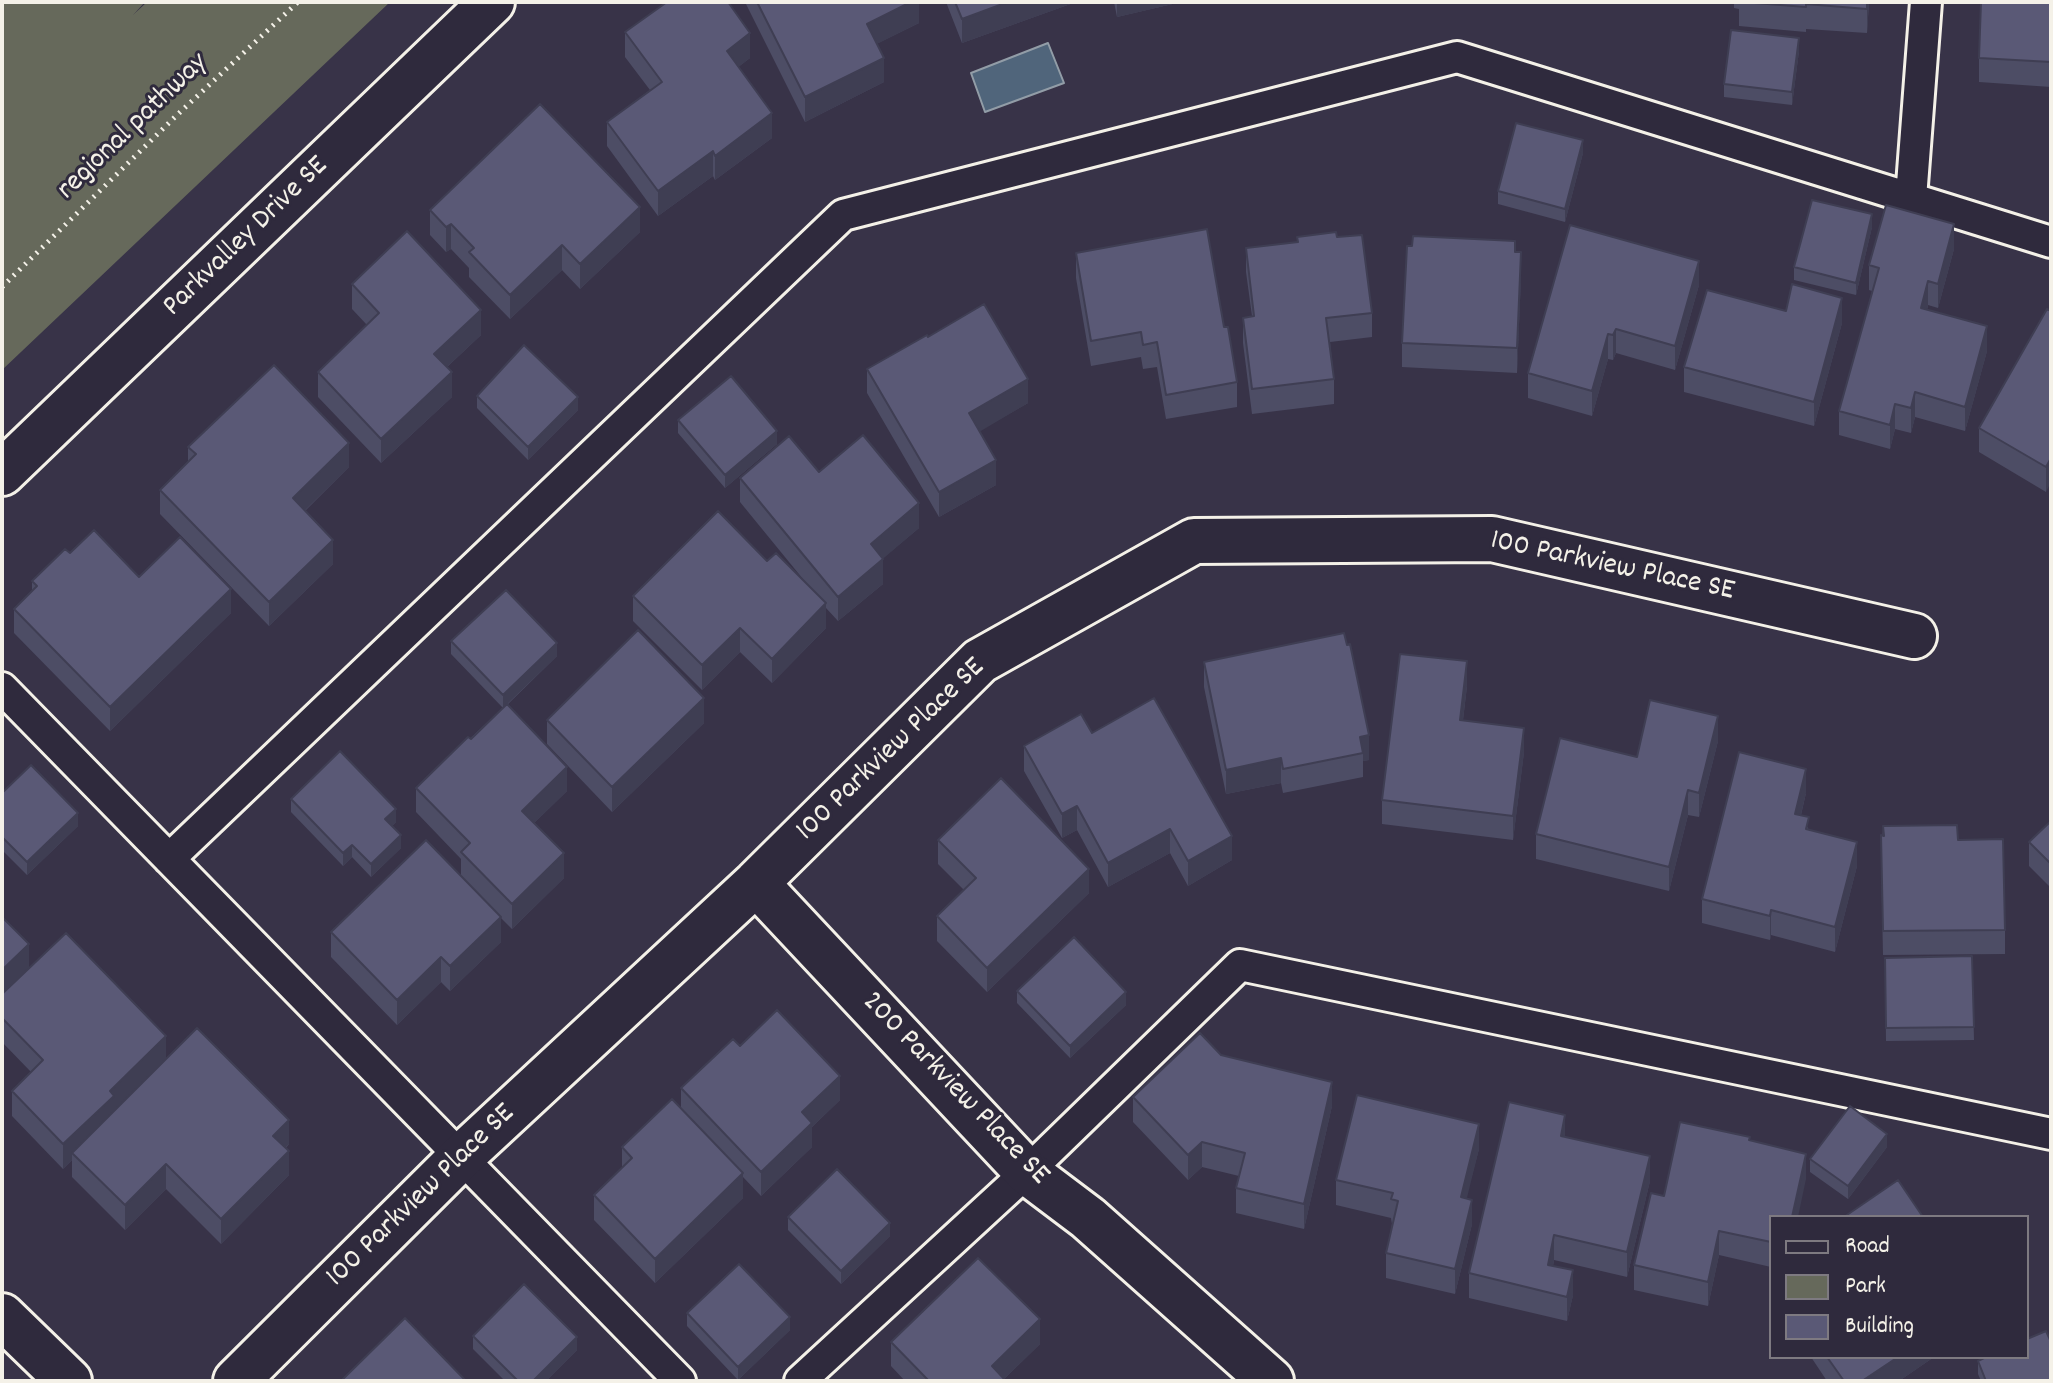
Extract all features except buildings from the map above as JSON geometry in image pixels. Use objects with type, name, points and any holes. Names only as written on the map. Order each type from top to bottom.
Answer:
[{"type":"street","name":"Parkvalley Drive SE","points":[[2,473],[492,2]]},
{"type":"street","name":"100 Parkview Place SE","points":[[236,1381],[462,1156],[756,883],[980,661],[1194,541],[1492,539],[1914,636]]},
{"type":"street","name":"200 Parkview Place SE","points":[[756,883],[1027,1172],[1088,1218],[1271,1381]]},
{"type":"street","points":[[2,1316],[69,1381]]},
{"type":"lane","points":[[1911,198],[1926,2]]},
{"type":"lane","points":[[169,859],[843,215],[1457,57],[2051,242]]},
{"type":"lane","points":[[2,688],[680,1381]]},
{"type":"lane","points":[[800,1381],[1027,1172],[1240,965],[2051,1134]]},
{"type":"path","name":"regional pathway","points":[[2,287],[177,115],[298,2]]},
{"type":"green space","points":[[2,2],[145,2],[133,15],[147,2],[390,2],[2,370]]},
{"type":"water","points":[[1048,43],[1064,83],[985,112],[971,73]]}]
